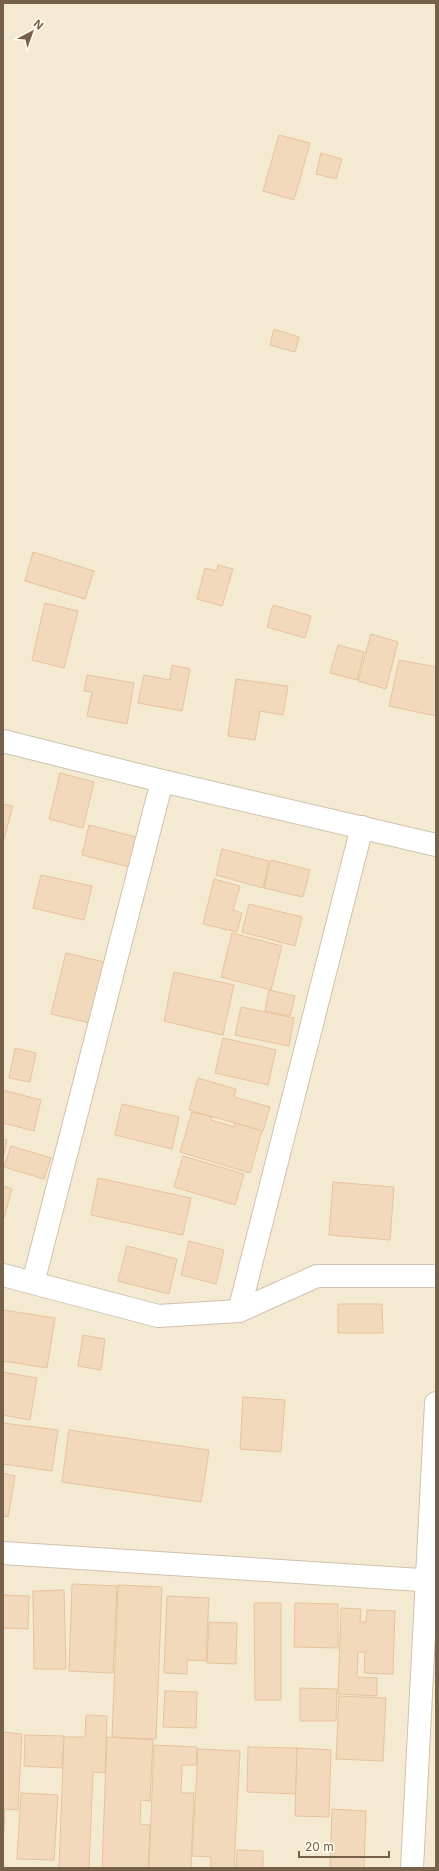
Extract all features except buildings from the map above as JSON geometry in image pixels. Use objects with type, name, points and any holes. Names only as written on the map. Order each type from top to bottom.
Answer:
[{"type":"street","points":[[3,741],[162,781],[436,844]]},
{"type":"street","points":[[33,1284],[162,781]]},
{"type":"street","points":[[239,1311],[362,827]]},
{"type":"street","points":[[3,1275],[158,1316],[239,1311],[317,1276],[436,1276]]},
{"type":"street","points":[[412,1868],[431,1581],[436,1404]]},
{"type":"street","points":[[3,1553],[431,1581]]},
{"type":"shaded area","points":[[3,3],[436,3],[436,1868],[3,1868]]}]
